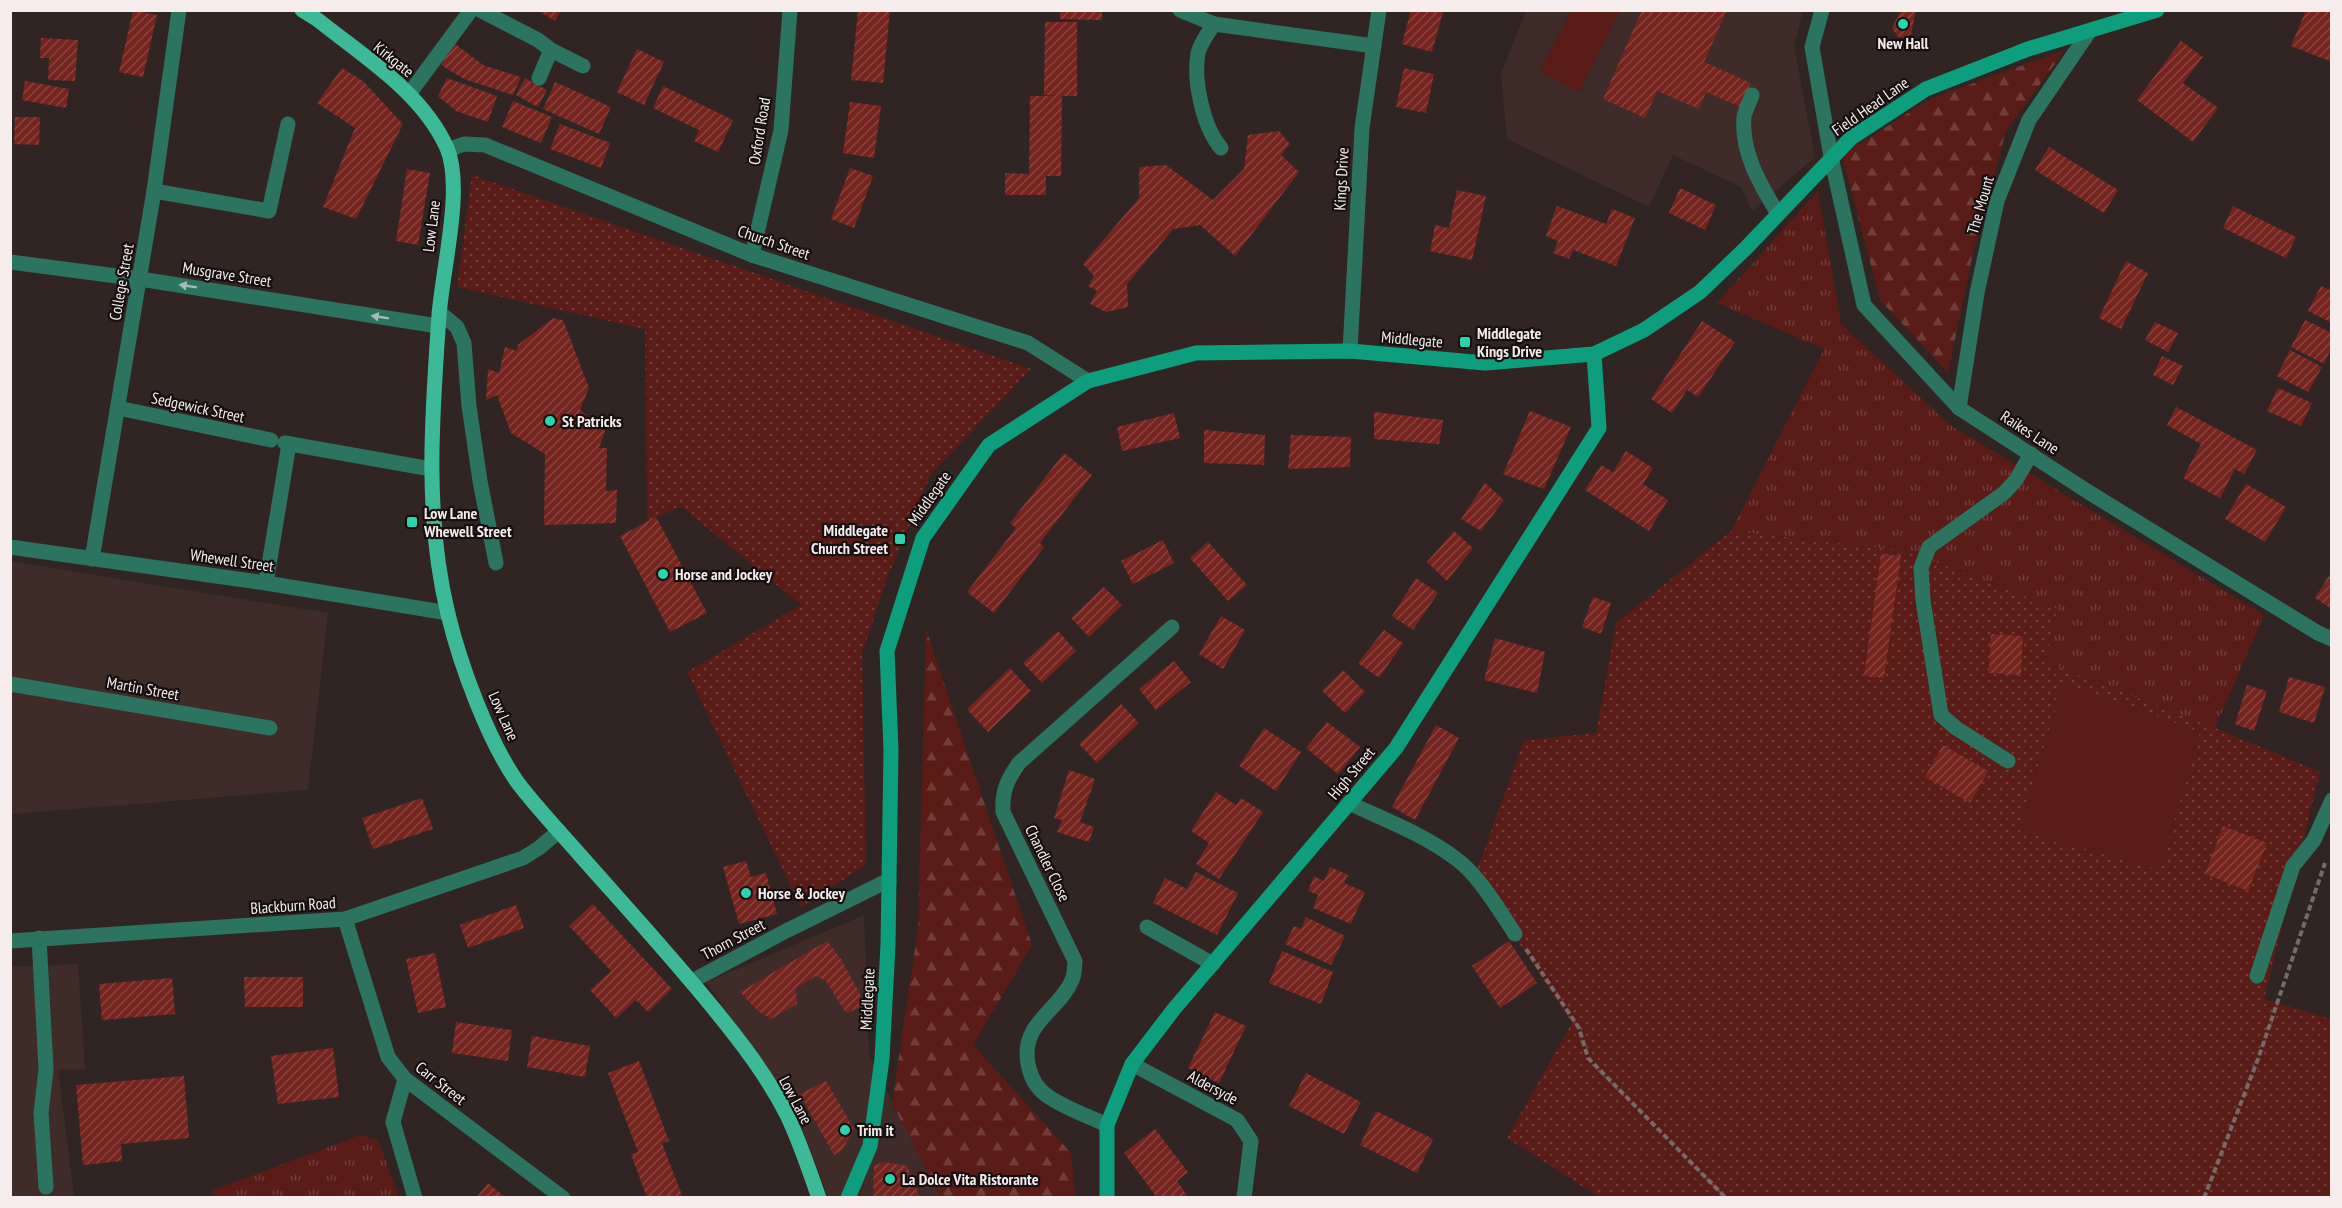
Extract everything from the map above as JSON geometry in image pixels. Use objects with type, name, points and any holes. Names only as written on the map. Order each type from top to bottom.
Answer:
[{"type":"main road","name":"Kirkgate","points":[[302,10],[318,20],[409,94],[431,121],[448,150]]},
{"type":"main road","name":"Field Head Lane","points":[[1594,354],[1644,330],[1700,292],[1746,249],[1851,138],[1926,88],[2028,50],[2157,10]]},
{"type":"main road","name":"Low Lane","points":[[448,150],[454,193],[439,319],[431,469],[436,545],[448,613],[465,668],[490,732],[518,782],[692,981],[743,1044],[786,1114],[819,1197]]},
{"type":"main road","name":"Middlegate","points":[[848,1197],[870,1146],[882,1059],[888,945],[891,750],[887,651],[923,538],[989,445],[1088,381],[1196,353],[1350,351],[1485,363],[1594,354]]},
{"type":"main road","name":"High Street","points":[[1107,1197],[1107,1125],[1132,1064],[1213,964],[1396,748],[1599,428],[1594,354]]},
{"type":"street","name":"College Street","points":[[92,558],[154,191],[179,10]]},
{"type":"street","points":[[409,94],[471,10]]},
{"type":"street","points":[[480,10],[584,66]]},
{"type":"street","name":"Oxford Road","points":[[752,255],[781,130],[790,10]]},
{"type":"street","points":[[1180,10],[1214,24],[1374,46]]},
{"type":"street","name":"Kings Drive","points":[[1350,351],[1362,128],[1379,10]]},
{"type":"street","name":"Raikes Lane","points":[[1822,10],[1812,47],[1831,157],[1864,306],[1959,408],[2279,609],[2331,639]]},
{"type":"street","points":[[1214,24],[1201,44],[1198,68],[1205,120],[1208,130],[1221,148]]},
{"type":"street","name":"The Mount","points":[[1959,408],[1977,293],[1997,201],[2029,120],[2089,32]]},
{"type":"street","points":[[539,78],[551,50]]},
{"type":"street","points":[[1752,94],[1744,115],[1745,138],[1751,163],[1761,186],[1778,214]]},
{"type":"street","points":[[154,191],[269,211],[288,124]]},
{"type":"street","name":"Church Street","points":[[448,150],[464,144],[485,145],[752,255],[1028,343],[1088,381]]},
{"type":"street","name":"Musgrave Street","points":[[10,262],[439,319]]},
{"type":"street","points":[[439,319],[458,327],[464,344],[469,406],[478,471],[496,563]]},
{"type":"street","name":"Sedgewick Street","points":[[118,408],[282,442],[431,469]]},
{"type":"street","points":[[266,583],[282,442]]},
{"type":"street","points":[[2008,761],[1956,728],[1941,715],[1923,600],[1921,568],[1929,547],[2004,493],[2016,480],[2031,454]]},
{"type":"street","name":"Whewell Street","points":[[10,547],[266,583],[448,613]]},
{"type":"street","name":"Chandler Close","points":[[1107,1125],[1046,1096],[1034,1080],[1026,1059],[1033,1031],[1062,997],[1073,979],[1075,961],[1003,812],[1002,795],[1008,779],[1019,763],[1172,627]]},
{"type":"street","name":"Martin Street","points":[[10,684],[270,728]]},
{"type":"street","points":[[2257,976],[2293,866],[2314,840],[2331,800]]},
{"type":"street","points":[[1349,803],[1429,840],[1456,859],[1488,896],[1515,934]]},
{"type":"street","name":"Blackburn Road","points":[[10,941],[345,920],[524,858],[559,831]]},
{"type":"street","name":"Thorn Street","points":[[692,981],[889,880]]},
{"type":"street","name":"Carr Street","points":[[345,920],[388,1057],[405,1079],[562,1197]]},
{"type":"street","points":[[1147,927],[1213,964]]},
{"type":"street","points":[[39,939],[46,1069],[41,1113],[46,1186]]},
{"type":"street","name":"Aldersyde","points":[[1132,1064],[1237,1120],[1251,1141],[1244,1197]]},
{"type":"street","points":[[405,1079],[393,1122],[415,1197]]},
{"type":"path","points":[[2204,1197],[2258,1059],[2328,856]]},
{"type":"path","points":[[1515,934],[1578,1028],[1588,1058],[1726,1197]]},
{"type":"shaded area","points":[[1526,11],[1803,11],[1794,46],[1815,157],[1752,211],[1741,187],[1673,155],[1649,207],[1507,139],[1501,73]]},
{"type":"shaded area","points":[[10,561],[328,613],[308,790],[11,814]]},
{"type":"shaded area","points":[[864,915],[869,1055],[940,1197],[828,1197],[799,1120],[707,982]]},
{"type":"shaded area","points":[[78,964],[85,1069],[58,1070],[74,1196],[11,1197],[10,967]]},
{"type":"green space","points":[[1571,11],[1620,11],[1579,92],[1540,72]]},
{"type":"green space","points":[[2065,50],[2006,131],[1972,257],[1948,373],[1880,300],[1842,155],[1932,98]]},
{"type":"green space","points":[[472,175],[1031,369],[931,474],[886,581],[862,653],[866,865],[801,907],[687,672],[801,605],[682,507],[656,517],[647,524],[645,329],[457,287]]},
{"type":"green space","points":[[1818,191],[1841,324],[1950,425],[2264,615],[2215,728],[2045,662],[2057,609],[1907,551],[1731,531],[1824,349],[1717,303]]},
{"type":"green space","points":[[1731,531],[1907,551],[2057,609],[2045,662],[2215,728],[2320,772],[2264,999],[2331,1019],[2331,1197],[1599,1197],[1507,1138],[1572,1023],[1475,876],[1524,740],[1596,733],[1616,623]]},
{"type":"green space","points":[[926,629],[1032,945],[973,1045],[1071,1153],[1075,1197],[940,1197],[892,1103],[918,929]]},
{"type":"green space","points":[[2063,683],[2200,732],[2160,870],[2019,830]]},
{"type":"green space","points":[[361,1135],[378,1140],[399,1197],[212,1197],[213,1190]]},
{"type":"building","points":[[133,10],[157,15],[143,77],[119,72]]},
{"type":"building","points":[[537,10],[561,10],[555,21]]},
{"type":"building","points":[[858,10],[890,10],[883,83],[851,80]]},
{"type":"building","points":[[1060,10],[1102,10],[1102,20],[1060,19]]},
{"type":"building","points":[[1411,10],[1443,12],[1432,52],[1402,44]]},
{"type":"building","points":[[1642,10],[1727,10],[1704,62],[1751,83],[1741,107],[1706,92],[1699,109],[1657,91],[1645,118],[1603,99]]},
{"type":"building","name":"New Hall","points":[[1901,10],[1916,10],[1911,34],[1904,38],[1898,37],[1892,28]]},
{"type":"building","points":[[2306,10],[2332,10],[2332,62],[2291,46]]},
{"type":"building","points":[[1045,22],[1077,22],[1077,96],[1062,96],[1061,176],[1046,176],[1046,195],[1005,195],[1005,173],[1029,174],[1030,96],[1058,96],[1044,95]]},
{"type":"building","points":[[41,38],[78,40],[75,81],[48,80],[49,58],[40,58]]},
{"type":"building","points":[[2181,41],[2203,57],[2183,83],[2218,108],[2193,142],[2137,100]]},
{"type":"building","points":[[454,43],[483,65],[521,77],[513,95],[464,79],[441,65]]},
{"type":"building","points":[[637,49],[664,62],[644,105],[617,92]]},
{"type":"building","points":[[342,68],[363,81],[403,124],[356,219],[323,207],[355,128],[317,103]]},
{"type":"building","points":[[1404,68],[1434,74],[1426,113],[1396,107]]},
{"type":"building","points":[[447,78],[497,96],[488,122],[456,111],[438,96]]},
{"type":"building","points":[[525,78],[547,90],[538,107],[516,95]]},
{"type":"building","points":[[25,81],[69,89],[66,108],[22,100]]},
{"type":"building","points":[[555,82],[611,107],[599,134],[543,109]]},
{"type":"building","points":[[663,86],[733,120],[718,152],[694,141],[699,130],[653,108]]},
{"type":"building","points":[[513,101],[552,117],[541,143],[502,127]]},
{"type":"building","points":[[850,102],[881,106],[874,158],[843,153]]},
{"type":"building","points":[[15,117],[40,117],[39,145],[14,144]]},
{"type":"building","points":[[560,124],[610,143],[601,168],[550,149]]},
{"type":"building","points":[[1279,131],[1290,144],[1281,155],[1299,172],[1235,256],[1200,225],[1173,229],[1127,284],[1128,307],[1106,312],[1090,304],[1097,291],[1088,286],[1094,276],[1083,264],[1139,198],[1139,167],[1166,165],[1213,200],[1244,169],[1248,135]]},
{"type":"building","points":[[2049,147],[2118,190],[2104,213],[2035,170]]},
{"type":"building","points":[[850,168],[873,176],[854,228],[831,219]]},
{"type":"building","points":[[407,169],[430,173],[418,245],[396,241]]},
{"type":"building","points":[[1680,188],[1716,205],[1705,230],[1669,213]]},
{"type":"building","points":[[1457,190],[1486,196],[1472,260],[1430,251],[1435,225],[1449,228]]},
{"type":"building","points":[[1557,206],[1606,224],[1612,209],[1635,218],[1616,266],[1573,250],[1569,259],[1553,253],[1558,241],[1546,236]]},
{"type":"building","points":[[2233,206],[2296,237],[2286,258],[2223,228]]},
{"type":"building","points":[[2126,261],[2148,273],[2121,329],[2099,318]]},
{"type":"building","points":[[2321,286],[2332,291],[2332,323],[2308,311]]},
{"type":"building","name":"St Patricks","points":[[553,318],[563,320],[589,388],[580,410],[605,431],[599,448],[607,448],[606,491],[617,490],[616,523],[544,525],[545,454],[511,433],[497,395],[486,400],[488,369],[499,373],[505,347],[517,351],[518,345]]},
{"type":"building","points":[[2305,320],[2332,333],[2332,346],[2324,364],[2291,347]]},
{"type":"building","points":[[1702,321],[1735,342],[1698,397],[1687,390],[1672,413],[1651,399]]},
{"type":"building","points":[[2155,322],[2178,333],[2168,352],[2145,340]]},
{"type":"building","points":[[2290,350],[2322,367],[2308,392],[2277,376]]},
{"type":"building","points":[[2162,356],[2183,366],[2173,385],[2153,375]]},
{"type":"building","points":[[2278,388],[2312,403],[2301,426],[2267,411]]},
{"type":"building","points":[[2176,407],[2257,450],[2244,474],[2235,469],[2220,498],[2183,478],[2201,444],[2167,425]]},
{"type":"building","points":[[1530,411],[1571,427],[1544,489],[1503,474]]},
{"type":"building","points":[[1374,412],[1443,420],[1439,444],[1374,439]]},
{"type":"building","points":[[1174,413],[1180,438],[1122,451],[1117,427]]},
{"type":"building","points":[[1204,430],[1265,435],[1264,465],[1204,463]]},
{"type":"building","points":[[1291,435],[1351,437],[1350,467],[1288,469]]},
{"type":"building","points":[[1626,451],[1653,468],[1643,484],[1668,500],[1649,531],[1585,490],[1601,465],[1613,472]]},
{"type":"building","points":[[1064,453],[1092,475],[1040,543],[1044,547],[994,613],[967,592],[1016,528],[1010,523]]},
{"type":"building","points":[[1485,483],[1504,500],[1481,531],[1461,519]]},
{"type":"building","points":[[2246,484],[2286,507],[2265,542],[2225,519]]},
{"type":"building","name":"Horse and Jockey","points":[[656,517],[707,613],[670,632],[620,536]]},
{"type":"building","points":[[1454,531],[1473,548],[1447,581],[1427,562]]},
{"type":"building","points":[[1163,540],[1174,563],[1133,584],[1121,561]]},
{"type":"building","points":[[1208,542],[1247,585],[1228,601],[1190,558]]},
{"type":"building","points":[[1881,554],[1901,556],[1884,678],[1864,676]]},
{"type":"building","points":[[2332,571],[2332,609],[2315,598]]},
{"type":"building","points":[[1416,578],[1438,593],[1413,630],[1392,616]]},
{"type":"building","points":[[1104,587],[1122,605],[1089,637],[1071,618]]},
{"type":"building","points":[[1593,597],[1611,603],[1601,634],[1582,627]]},
{"type":"building","points":[[1221,616],[1245,630],[1223,669],[1199,654]]},
{"type":"building","points":[[1384,630],[1403,643],[1379,678],[1358,663]]},
{"type":"building","points":[[1058,631],[1076,651],[1042,683],[1023,663]]},
{"type":"building","points":[[1991,634],[2023,636],[2021,675],[1989,673]]},
{"type":"building","points":[[1495,638],[1545,652],[1537,693],[1484,680]]},
{"type":"building","points":[[1174,661],[1191,682],[1156,710],[1139,689]]},
{"type":"building","points":[[1010,668],[1031,691],[988,732],[967,709]]},
{"type":"building","points":[[1343,670],[1365,692],[1345,713],[1322,691]]},
{"type":"building","points":[[2289,677],[2325,687],[2314,723],[2279,712]]},
{"type":"building","points":[[2247,685],[2267,691],[2254,731],[2235,724]]},
{"type":"building","points":[[1121,704],[1139,723],[1097,763],[1079,744]]},
{"type":"building","points":[[1327,722],[1360,747],[1338,774],[1306,748]]},
{"type":"building","points":[[1436,725],[1459,738],[1415,820],[1392,807]]},
{"type":"building","points":[[1264,728],[1301,752],[1276,791],[1239,766]]},
{"type":"building","points":[[1943,745],[1988,771],[1970,803],[1925,777]]},
{"type":"building","points":[[1069,770],[1095,779],[1080,822],[1094,827],[1089,842],[1057,832],[1062,820],[1054,818]]},
{"type":"building","points":[[1216,792],[1236,805],[1241,798],[1263,812],[1219,879],[1196,864],[1209,843],[1191,831]]},
{"type":"building","points":[[422,798],[433,829],[373,849],[362,818]]},
{"type":"building","points":[[2223,826],[2267,843],[2248,891],[2205,874]]},
{"type":"building","points":[[746,861],[751,877],[766,873],[777,914],[739,924],[723,867]]},
{"type":"building","points":[[1330,867],[1348,875],[1344,883],[1365,892],[1351,924],[1313,908],[1318,895],[1308,891],[1314,876],[1324,881]]},
{"type":"building","points":[[1196,872],[1238,893],[1217,935],[1153,903],[1165,878],[1187,889]]},
{"type":"building","points":[[593,904],[672,989],[648,1012],[636,1000],[616,1018],[590,990],[611,971],[569,926]]},
{"type":"building","points":[[516,905],[524,928],[468,948],[460,925]]},
{"type":"building","points":[[1306,917],[1345,936],[1331,965],[1285,944],[1294,926],[1301,929]]},
{"type":"building","points":[[827,941],[841,959],[866,1005],[846,1013],[826,981],[816,976],[796,988],[797,1004],[771,1019],[758,1011],[740,992]]},
{"type":"building","points":[[1509,941],[1537,983],[1500,1008],[1472,966]]},
{"type":"building","points":[[1282,951],[1333,972],[1321,1004],[1269,983]]},
{"type":"building","points":[[435,953],[446,1007],[418,1013],[406,959]]},
{"type":"building","points":[[244,977],[303,977],[303,1007],[245,1007]]},
{"type":"building","points":[[172,978],[175,1014],[102,1020],[99,984]]},
{"type":"building","points":[[1215,1012],[1246,1026],[1219,1083],[1188,1068]]},
{"type":"building","points":[[456,1022],[512,1030],[508,1061],[452,1053]]},
{"type":"building","points":[[532,1036],[590,1046],[585,1077],[527,1067]]},
{"type":"building","points":[[333,1048],[339,1097],[278,1104],[271,1056]]},
{"type":"building","points":[[639,1061],[669,1141],[662,1143],[683,1198],[647,1198],[631,1154],[638,1152],[608,1073]]},
{"type":"building","points":[[1306,1073],[1361,1102],[1344,1134],[1289,1106]]},
{"type":"building","points":[[184,1076],[189,1138],[121,1144],[122,1161],[83,1165],[76,1085]]},
{"type":"building","points":[[826,1081],[854,1129],[842,1150],[834,1155],[800,1094]]},
{"type":"building","points":[[1376,1111],[1433,1139],[1417,1173],[1360,1145]]},
{"type":"building","points":[[1155,1129],[1188,1172],[1177,1181],[1189,1198],[1152,1198],[1155,1195],[1124,1153]]},
{"type":"building","points":[[884,1162],[907,1166],[920,1198],[873,1198],[874,1166]]},
{"type":"building","points":[[488,1183],[506,1198],[476,1198]]},
{"type":"place","name":"New Hall","points":[[1903,24]]},
{"type":"place","name":"Middlegate Kings Drive","points":[[1465,342]]},
{"type":"place","name":"St Patricks","points":[[550,421]]},
{"type":"place","name":"Low Lane Whewell Street","points":[[412,522]]},
{"type":"place","name":"Middlegate Church Street","points":[[900,539]]},
{"type":"place","name":"Horse and Jockey","points":[[663,574]]},
{"type":"place","name":"Horse & Jockey","points":[[746,893]]},
{"type":"place","name":"Trim it","points":[[845,1130]]},
{"type":"place","name":"La Dolce Vita Ristorante","points":[[890,1179]]}]
